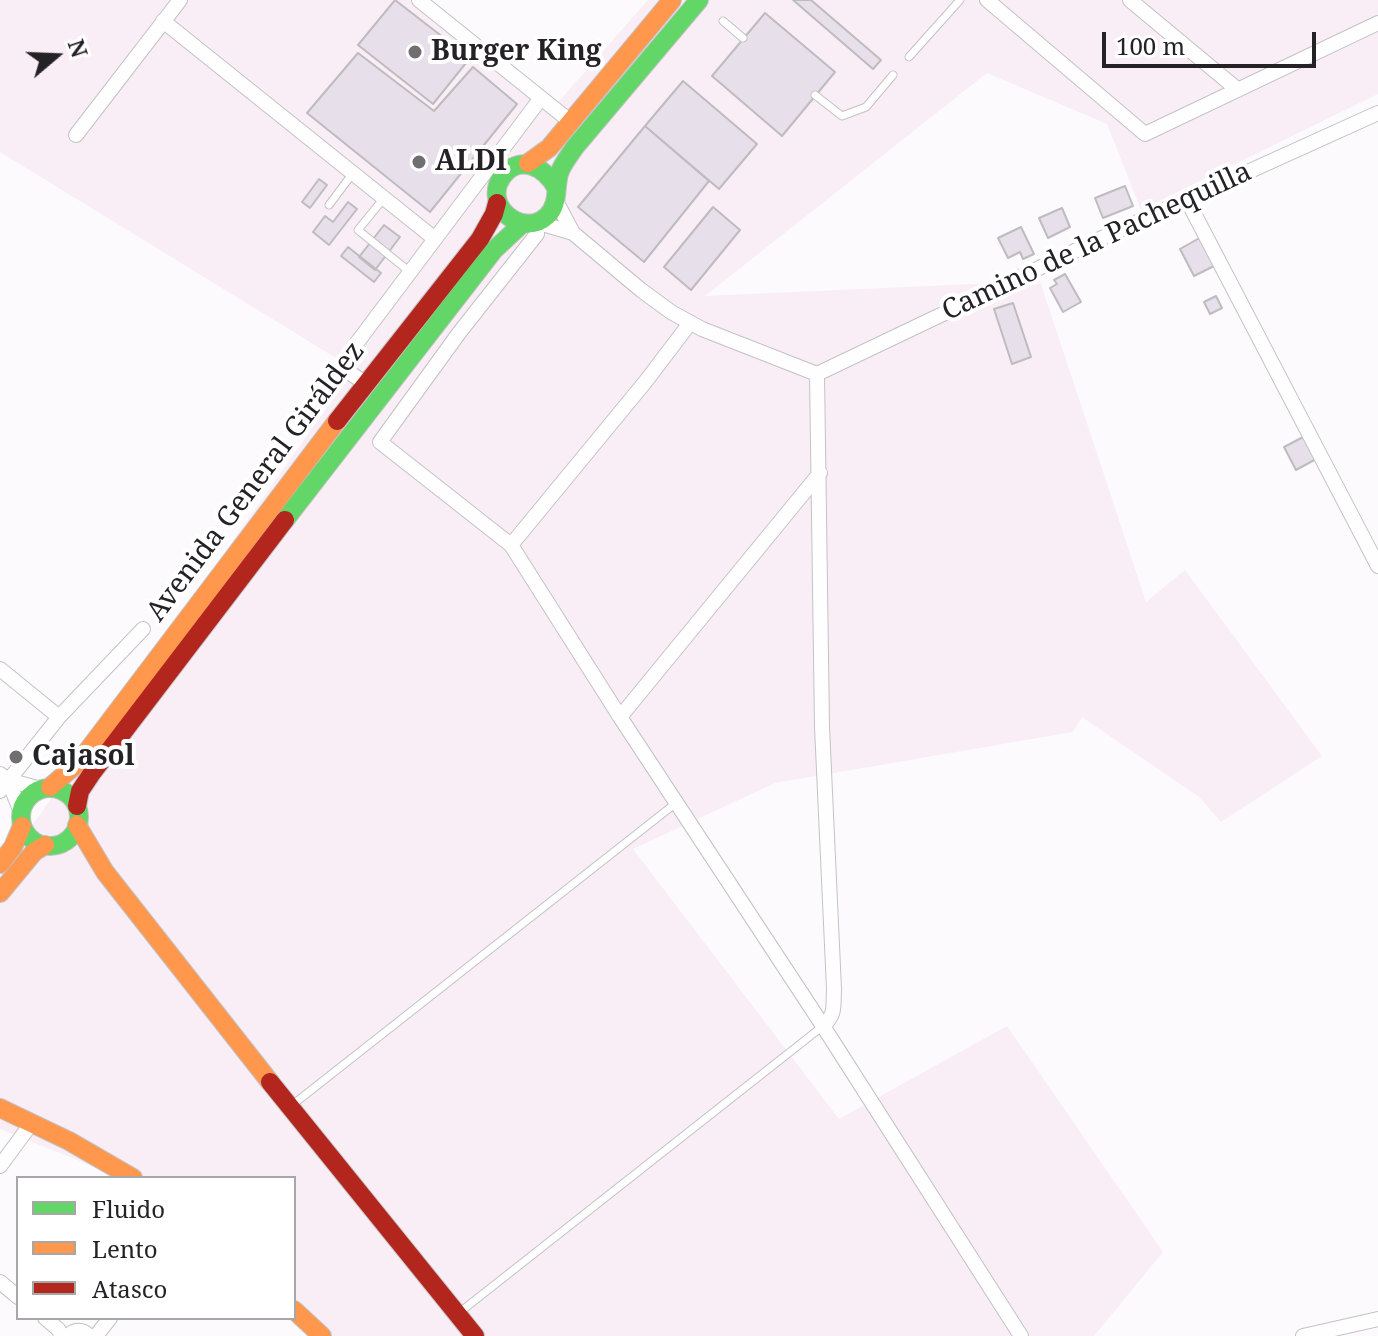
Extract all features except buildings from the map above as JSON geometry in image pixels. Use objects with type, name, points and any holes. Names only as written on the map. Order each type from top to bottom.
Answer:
[{"type":"main road","points":[[672,0],[549,148],[528,163],[494,175],[497,203],[506,217],[538,226],[551,211],[559,172],[575,147],[699,0]]},
{"type":"main road","points":[[528,163],[546,171],[552,178],[556,194]]},
{"type":"main road","name":"Avenida General Giráldez","points":[[46,788],[79,762],[365,383],[480,239],[497,203]]},
{"type":"main road","name":"Avenida General Giráldez","points":[[77,806],[80,791],[92,773],[494,250],[538,226]]},
{"type":"main road","points":[[0,864],[13,847],[27,798],[46,788],[68,793],[79,814],[71,836],[34,852],[0,893]]},
{"type":"main road","points":[[21,819],[29,838],[53,845],[105,872]]},
{"type":"main road","points":[[77,825],[105,872],[475,1336]]},
{"type":"main road","points":[[0,1108],[69,1141],[129,1176]]},
{"type":"main road","points":[[296,1312],[322,1336]]},
{"type":"street","points":[[76,135],[180,0]]},
{"type":"street","points":[[419,0],[571,122]]},
{"type":"street","points":[[987,0],[1145,134],[1378,23]]},
{"type":"street","points":[[1130,0],[1238,90]]},
{"type":"street","points":[[163,21],[435,239]]},
{"type":"street","points":[[365,383],[347,371],[347,360],[353,348],[435,239],[494,175],[500,150],[541,98]]},
{"type":"street","name":"Camino de la Pachequilla","points":[[817,374],[981,295],[1378,113]]},
{"type":"street","points":[[556,194],[573,233],[661,306],[690,323],[817,374],[822,727],[834,989],[833,1013],[823,1026]]},
{"type":"street","points":[[1187,200],[1378,566]]},
{"type":"street","points":[[573,233],[538,226],[380,442],[511,545],[1021,1336]]},
{"type":"street","points":[[511,545],[690,323]]},
{"type":"street","points":[[620,717],[820,473]]},
{"type":"street","points":[[3,781],[143,629]]},
{"type":"street","points":[[0,669],[59,717]]},
{"type":"street","points":[[3,781],[46,788]]},
{"type":"street","points":[[3,781],[21,819]]},
{"type":"street","points":[[0,1166],[31,1124]]},
{"type":"street","points":[[0,1282],[16,1295]]},
{"type":"street","points":[[1303,1336],[1378,1319]]},
{"type":"street","points":[[48,1320],[71,1333]]},
{"type":"street","points":[[96,1336],[108,1320]]},
{"type":"lane","points":[[909,57],[960,0]]},
{"type":"lane","points":[[723,21],[743,38]]},
{"type":"lane","points":[[815,95],[842,116],[866,107],[893,75]]},
{"type":"lane","points":[[329,205],[353,173]]},
{"type":"lane","points":[[384,198],[358,230],[410,272]]},
{"type":"lane","points":[[290,1107],[676,803]]},
{"type":"lane","points":[[458,1315],[823,1026]]},
{"type":"shaded area","points":[[0,0],[419,0],[552,109],[648,0],[1378,0],[1378,94],[1141,210],[1107,124],[987,73],[705,296],[1040,281],[1146,602],[1185,570],[1322,756],[1221,822],[1199,797],[1082,717],[1073,732],[775,783],[633,849],[839,1119],[1007,1026],[1163,1252],[1094,1336],[312,1336],[296,1316],[296,1176],[117,1176],[0,1129],[0,871],[354,369],[0,152]]},
{"type":"traffic: fast","points":[[556,188],[546,174],[523,164],[502,177],[497,198],[501,208],[517,221],[527,224],[547,216],[555,202],[560,170],[575,147],[699,0]]},
{"type":"traffic: fast","points":[[285,520],[494,250],[522,224]]},
{"type":"traffic: fast","points":[[50,788],[71,796],[79,817],[71,838],[50,846],[29,838],[21,817],[29,796],[50,788]]},
{"type":"traffic: slow","points":[[528,163],[549,148],[672,0]]},
{"type":"traffic: slow","points":[[50,787],[79,762],[337,421]]},
{"type":"traffic: slow","points":[[77,825],[105,872],[270,1082]]},
{"type":"traffic: slow","points":[[0,864],[13,847],[22,826]]},
{"type":"traffic: slow","points":[[0,893],[34,852],[45,845]]},
{"type":"traffic: slow","points":[[0,1108],[69,1141],[130,1176]]},
{"type":"traffic: slow","points":[[296,1312],[322,1336]]},
{"type":"traffic: jam","points":[[337,421],[480,239],[497,203]]},
{"type":"traffic: jam","points":[[77,806],[80,791],[92,773],[285,520]]},
{"type":"traffic: jam","points":[[270,1082],[475,1336]]},
{"type":"place","name":"Burger King","points":[[415,52]]},
{"type":"place","name":"ALDI","points":[[419,162]]},
{"type":"place","name":"Cajasol","points":[[16,757]]}]
